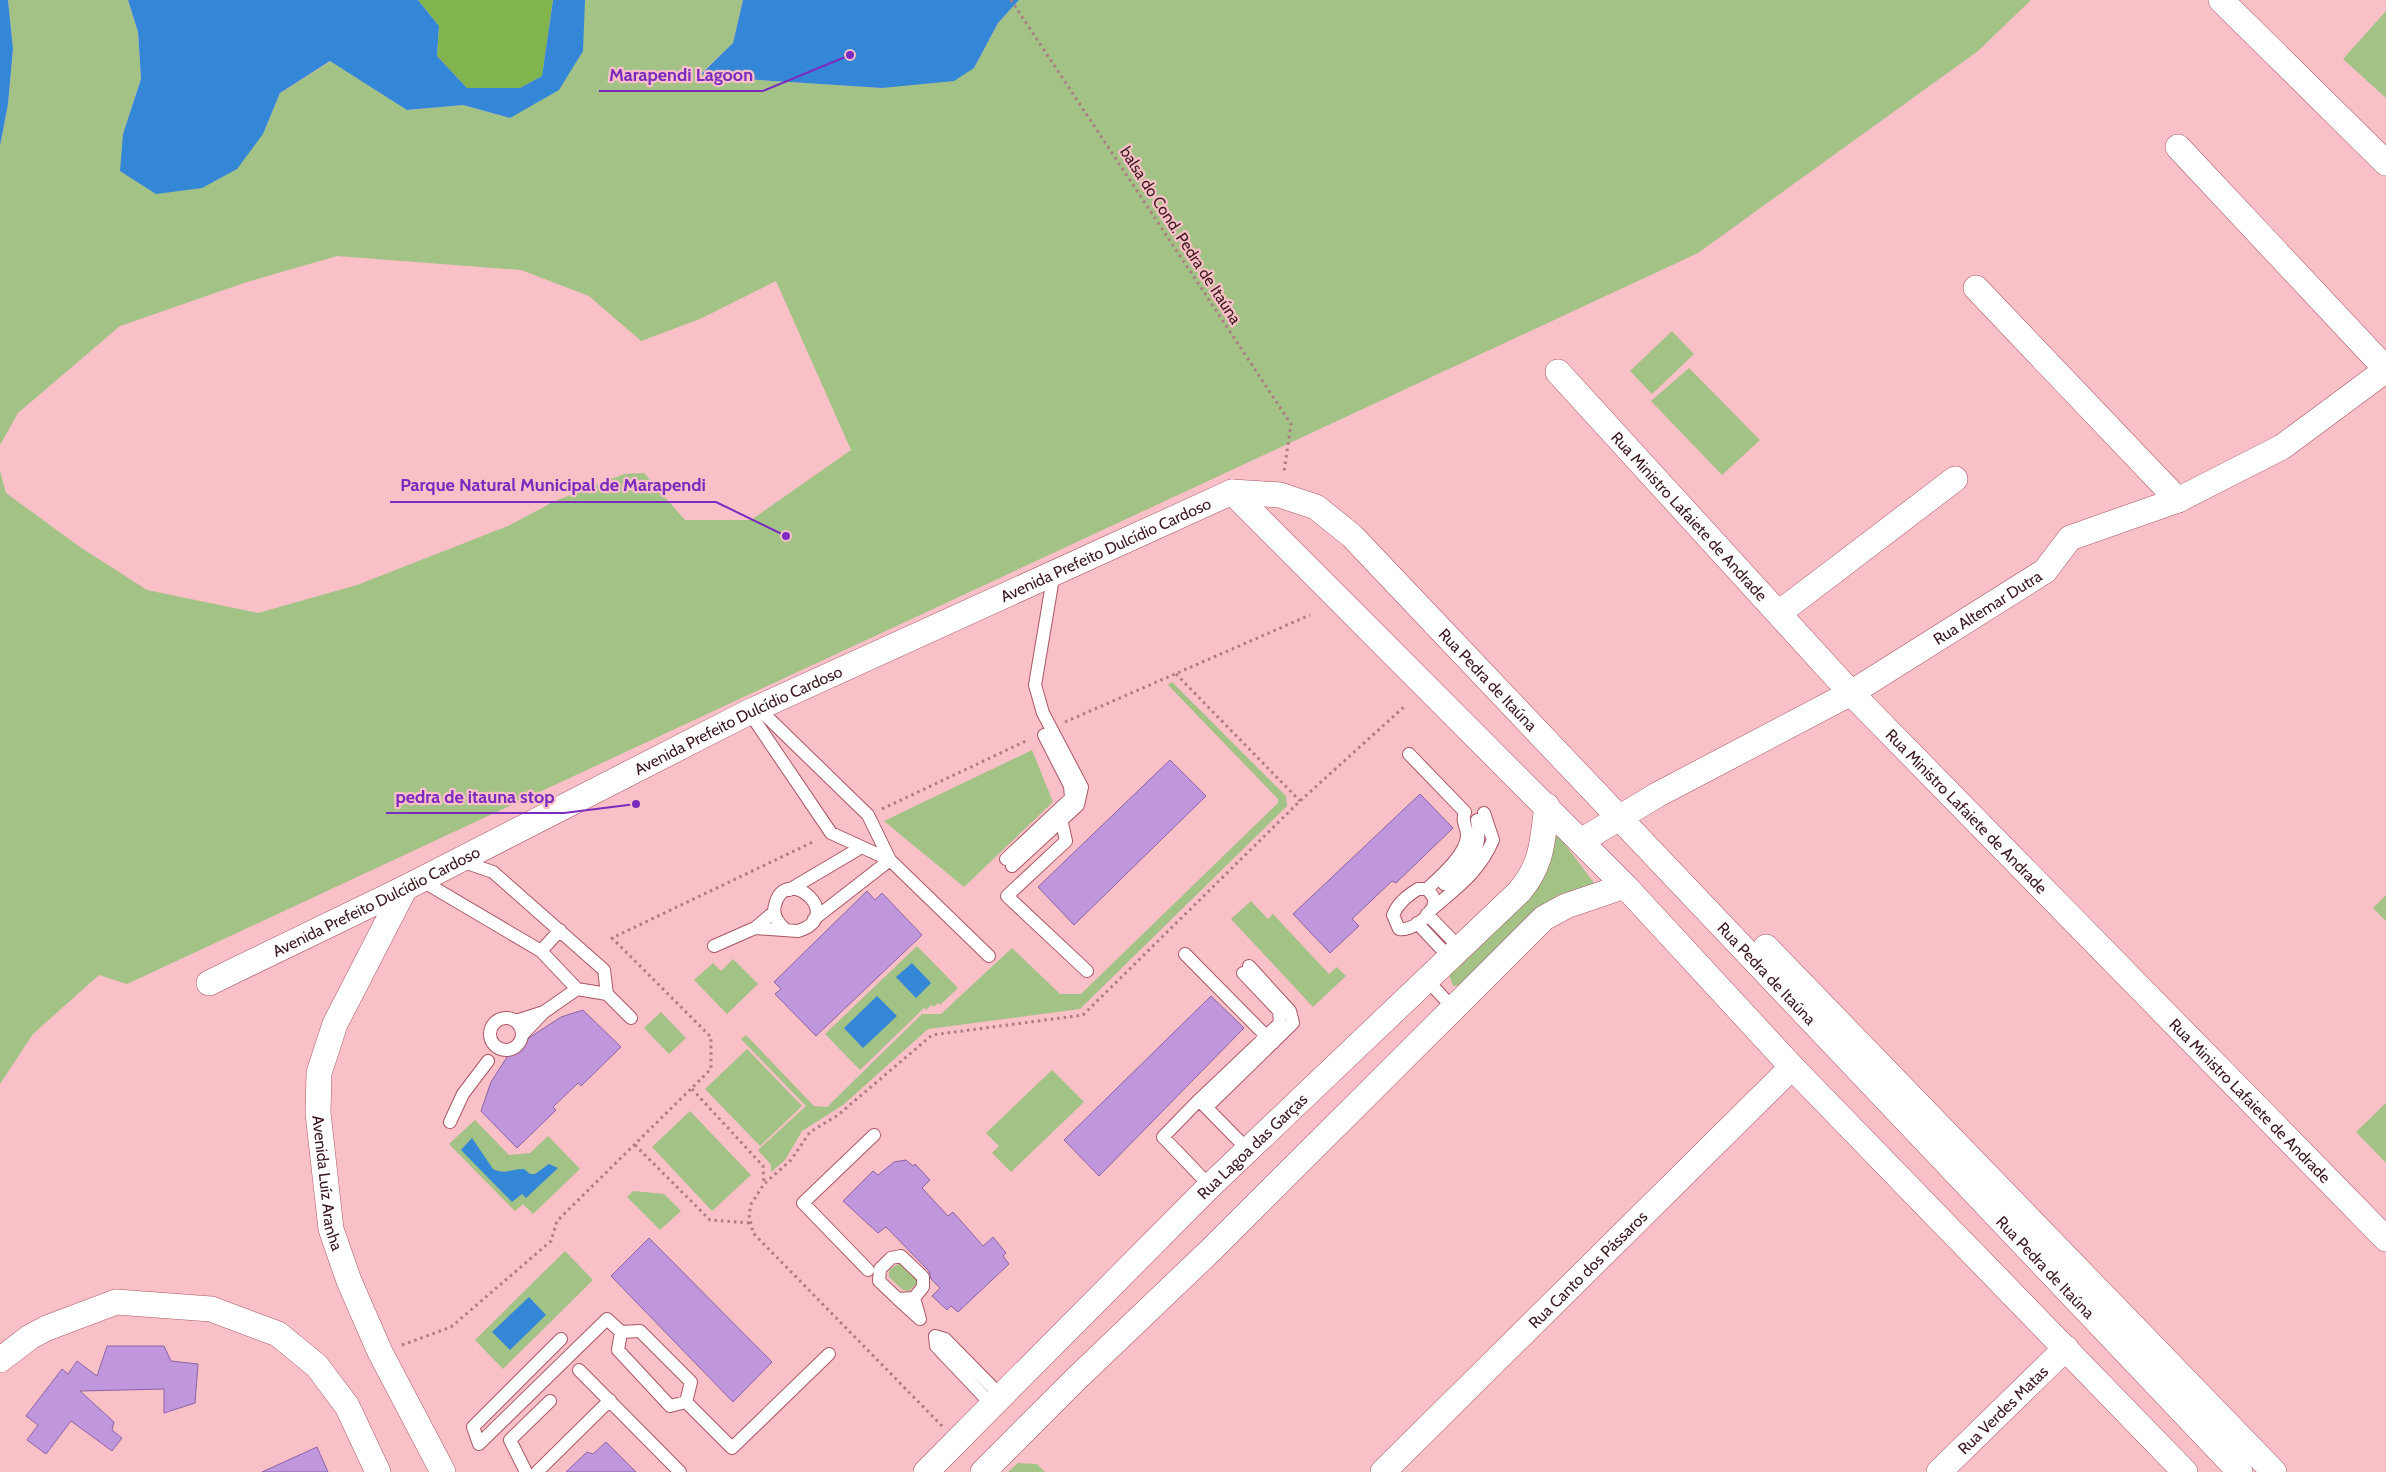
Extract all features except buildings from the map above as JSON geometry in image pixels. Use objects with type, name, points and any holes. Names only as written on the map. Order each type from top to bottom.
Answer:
[{"type":"street","points":[[2221,0],[2386,163]]},
{"type":"street","points":[[2178,147],[2386,370]]},
{"type":"street","points":[[1976,288],[2178,500]]},
{"type":"street","name":"Rua Altemar Dutra","points":[[1581,841],[1627,813],[1851,694],[2045,571],[2070,538],[2178,500],[2282,447],[2386,370]]},
{"type":"street","name":"Rua Ministro Lafaiete de Andrade","points":[[1558,372],[1851,694],[2386,1239]]},
{"type":"street","points":[[1779,613],[1955,480]]},
{"type":"street","points":[[1304,489],[1358,524],[1627,813],[2274,1472]]},
{"type":"street","name":"Avenida Prefeito Dulcídio Cardoso","points":[[209,983],[412,884],[753,710],[1052,573],[1232,492],[1280,495]]},
{"type":"street","points":[[1232,492],[1625,886],[1792,1068],[2185,1472]]},
{"type":"street","name":"Rua Pedra de Itaúna","points":[[1280,495],[1316,506],[1352,536],[1627,813],[2240,1472]]},
{"type":"street","name":"Rua Lagoa das Garças","points":[[926,1472],[1210,1186],[1519,892],[1532,877],[1539,859],[1547,806]]},
{"type":"street","name":"Avenida Luíz Aranha","points":[[412,884],[335,1024],[319,1073],[318,1113],[331,1229],[349,1281],[380,1352],[443,1472]]},
{"type":"street","points":[[983,1472],[1077,1378],[1212,1249],[1544,918],[1554,911],[1625,886]]},
{"type":"street","name":"Rua Canto dos Pássaros","points":[[1383,1472],[1792,1068]]},
{"type":"street","points":[[0,1360],[30,1337],[47,1328],[116,1302],[212,1309],[278,1334],[317,1366],[347,1406],[378,1472]]},
{"type":"street","name":"Rua Verdes Matas","points":[[1939,1472],[2066,1348]]},
{"type":"lane","points":[[1009,863],[1061,814],[1071,798],[1070,786],[1047,731],[1035,685],[1052,573]]},
{"type":"lane","points":[[753,710],[868,815],[890,860],[989,956]]},
{"type":"lane","points":[[753,710],[831,833],[860,848],[890,860]]},
{"type":"lane","points":[[1409,754],[1465,812],[1462,819],[1467,834],[1465,844],[1454,862],[1429,892]]},
{"type":"lane","points":[[1061,814],[1066,841],[1008,896],[1087,971]]},
{"type":"lane","points":[[1425,916],[1434,902],[1429,892],[1418,889],[1411,893],[1396,908],[1393,915],[1399,929],[1404,930],[1425,916],[1474,872],[1485,858],[1493,840],[1480,817],[1478,841],[1470,861],[1429,892]]},
{"type":"lane","points":[[714,946],[755,928],[774,912],[778,899],[789,890],[860,848]]},
{"type":"lane","points":[[456,860],[493,872],[560,930],[604,970],[607,994]]},
{"type":"lane","points":[[755,928],[798,931],[805,929],[814,919],[890,860]]},
{"type":"lane","points":[[412,884],[541,951],[577,989],[607,994],[631,1018]]},
{"type":"lane","points":[[789,890],[796,889],[809,894],[816,906],[814,919]]},
{"type":"lane","points":[[774,912],[785,929]]},
{"type":"lane","points":[[1425,916],[1454,952]]},
{"type":"lane","points":[[541,951],[560,930]]},
{"type":"lane","points":[[1185,954],[1270,1041]]},
{"type":"lane","points":[[1210,1186],[1163,1137],[1203,1104],[1270,1041],[1293,1023],[1290,1011],[1246,969]]},
{"type":"lane","points":[[1426,979],[1454,1009]]},
{"type":"lane","points":[[450,1122],[463,1094],[488,1061],[503,1050],[508,1050],[518,1045],[522,1035],[544,1012],[577,989]]},
{"type":"lane","points":[[488,1061],[492,1041],[490,1029],[497,1021],[506,1018],[516,1021],[544,1012]]},
{"type":"lane","points":[[516,1021],[522,1035]]},
{"type":"lane","points":[[492,1041],[503,1050]]},
{"type":"lane","points":[[1203,1104],[1248,1150]]},
{"type":"lane","points":[[874,1135],[803,1203],[876,1273],[935,1336],[945,1338],[997,1400]]},
{"type":"lane","points":[[876,1273],[891,1258],[901,1256],[923,1278],[923,1288],[914,1298],[898,1298]]},
{"type":"lane","points":[[914,1298],[920,1319]]},
{"type":"lane","points":[[561,1339],[473,1427],[479,1444],[607,1319],[620,1332],[640,1331],[690,1382],[686,1402]]},
{"type":"lane","points":[[620,1332],[618,1350],[670,1406],[686,1402]]},
{"type":"lane","points":[[686,1402],[732,1448],[829,1354]]},
{"type":"lane","points":[[579,1370],[680,1472]]},
{"type":"lane","points":[[537,1472],[610,1400]]},
{"type":"lane","points":[[526,1472],[510,1440],[550,1401]]},
{"type":"path","name":"balsa do Cond. Pedra de Itaúna","points":[[1012,0],[1291,424],[1280,495]]},
{"type":"path","points":[[868,815],[1047,731],[1310,615]]},
{"type":"path","points":[[1176,674],[1300,801]]},
{"type":"path","points":[[952,1445],[944,1437],[942,1425],[752,1233],[749,1215],[751,1204],[764,1184],[791,1160],[810,1132],[838,1115],[932,1035],[1083,1015],[1300,801],[1405,706]]},
{"type":"path","points":[[380,1352],[450,1327],[551,1241],[557,1222],[711,1069],[710,1038],[612,938],[831,833]]},
{"type":"path","points":[[692,1089],[763,1166],[764,1184]]},
{"type":"path","points":[[636,1145],[710,1220],[750,1223]]},
{"type":"green space","points":[[8,0],[128,0],[138,32],[141,79],[123,134],[263,134],[280,93],[331,61],[407,110],[463,105],[510,118],[584,5],[585,0],[743,0],[733,43],[701,73],[729,78],[882,88],[974,68],[998,23],[1019,0],[2031,0],[1978,51],[1698,253],[127,984],[99,975],[33,1034],[0,1084],[0,471],[6,493],[80,547],[147,590],[258,613],[357,585],[508,526],[555,501],[624,474],[644,473],[685,520],[751,520],[851,450],[776,281],[700,319],[641,341],[589,296],[521,270],[337,256],[244,283],[120,326],[18,413],[0,445],[0,146],[8,104],[13,49]]},
{"type":"green space","points":[[418,0],[553,0],[542,76],[520,88],[467,88],[437,56],[439,26]]},
{"type":"green space","points":[[2386,11],[2386,98],[2343,59]]},
{"type":"green space","points":[[1672,331],[1694,354],[1652,394],[1630,371]]},
{"type":"green space","points":[[1689,368],[1760,440],[1722,475],[1651,401]]},
{"type":"green space","points":[[1172,682],[1286,796],[1287,806],[1080,1009],[928,1029],[843,1105],[802,1131],[785,1160],[771,1172],[771,1165],[758,1150],[806,1106],[741,1039],[746,1035],[814,1106],[827,1107],[922,1014],[941,1014],[1012,948],[1060,994],[1081,994],[1278,803],[1278,799],[1168,685]]},
{"type":"green space","points":[[1032,750],[1053,802],[964,887],[884,821]]},
{"type":"green space","points":[[1558,835],[1594,883],[1589,889],[1564,893],[1543,905],[1462,985],[1453,986],[1449,974],[1551,841]]},
{"type":"green space","points":[[2386,895],[2386,921],[2373,908]]},
{"type":"green space","points":[[1251,901],[1268,919],[1273,914],[1329,974],[1337,967],[1346,976],[1313,1007],[1231,919]]},
{"type":"green space","points":[[917,946],[958,988],[940,1005],[938,1003],[934,1007],[931,1005],[926,1010],[924,1008],[860,1070],[825,1034]]},
{"type":"green space","points":[[733,959],[758,984],[727,1014],[694,980],[713,963],[721,971]]},
{"type":"green space","points":[[661,1012],[686,1038],[669,1054],[644,1028]]},
{"type":"green space","points":[[747,1049],[802,1106],[760,1146],[705,1089]]},
{"type":"green space","points":[[1052,1070],[1084,1102],[1011,1172],[992,1153],[999,1146],[986,1133]]},
{"type":"green space","points":[[2386,1103],[2386,1163],[2356,1132]]},
{"type":"green space","points":[[690,1111],[751,1175],[712,1211],[652,1147]]},
{"type":"green space","points":[[475,1120],[509,1155],[530,1153],[548,1136],[580,1169],[533,1214],[523,1204],[515,1211],[449,1144]]},
{"type":"green space","points":[[633,1191],[664,1194],[681,1211],[660,1230],[627,1197]]},
{"type":"green space","points":[[565,1251],[593,1280],[503,1369],[475,1340]]},
{"type":"green space","points":[[901,1262],[916,1278],[917,1283],[909,1291],[903,1290],[889,1277],[889,1270]]},
{"type":"green space","points":[[1018,1463],[1037,1464],[1045,1472],[1008,1472]]},
{"type":"water","points":[[0,0],[8,0],[13,49],[8,104],[0,146]]},
{"type":"water","points":[[128,0],[418,0],[439,26],[437,56],[467,88],[520,88],[542,76],[553,0],[585,0],[583,51],[559,90],[510,118],[463,105],[407,110],[330,61],[280,93],[263,134],[237,169],[202,188],[156,194],[120,171],[123,134],[141,79],[138,32]]},
{"type":"water","points":[[743,0],[1019,0],[998,23],[974,68],[954,81],[882,88],[729,78],[701,74],[733,43]]},
{"type":"water","points":[[912,963],[931,983],[916,998],[896,977]]},
{"type":"water","points":[[877,996],[897,1016],[863,1048],[844,1028]]},
{"type":"water","points":[[472,1138],[493,1169],[497,1171],[504,1172],[524,1169],[530,1174],[535,1174],[549,1164],[558,1168],[526,1198],[522,1194],[512,1202],[461,1150]]},
{"type":"water","points":[[529,1297],[546,1315],[510,1350],[492,1332]]},
{"type":"place","name":"Marapendi Lagoon","points":[[850,55]]},
{"type":"place","name":"Parque Natural Municipal de Marapendi","points":[[786,536]]},
{"type":"place","name":"pedra de itauna stop","points":[[636,804]]}]
